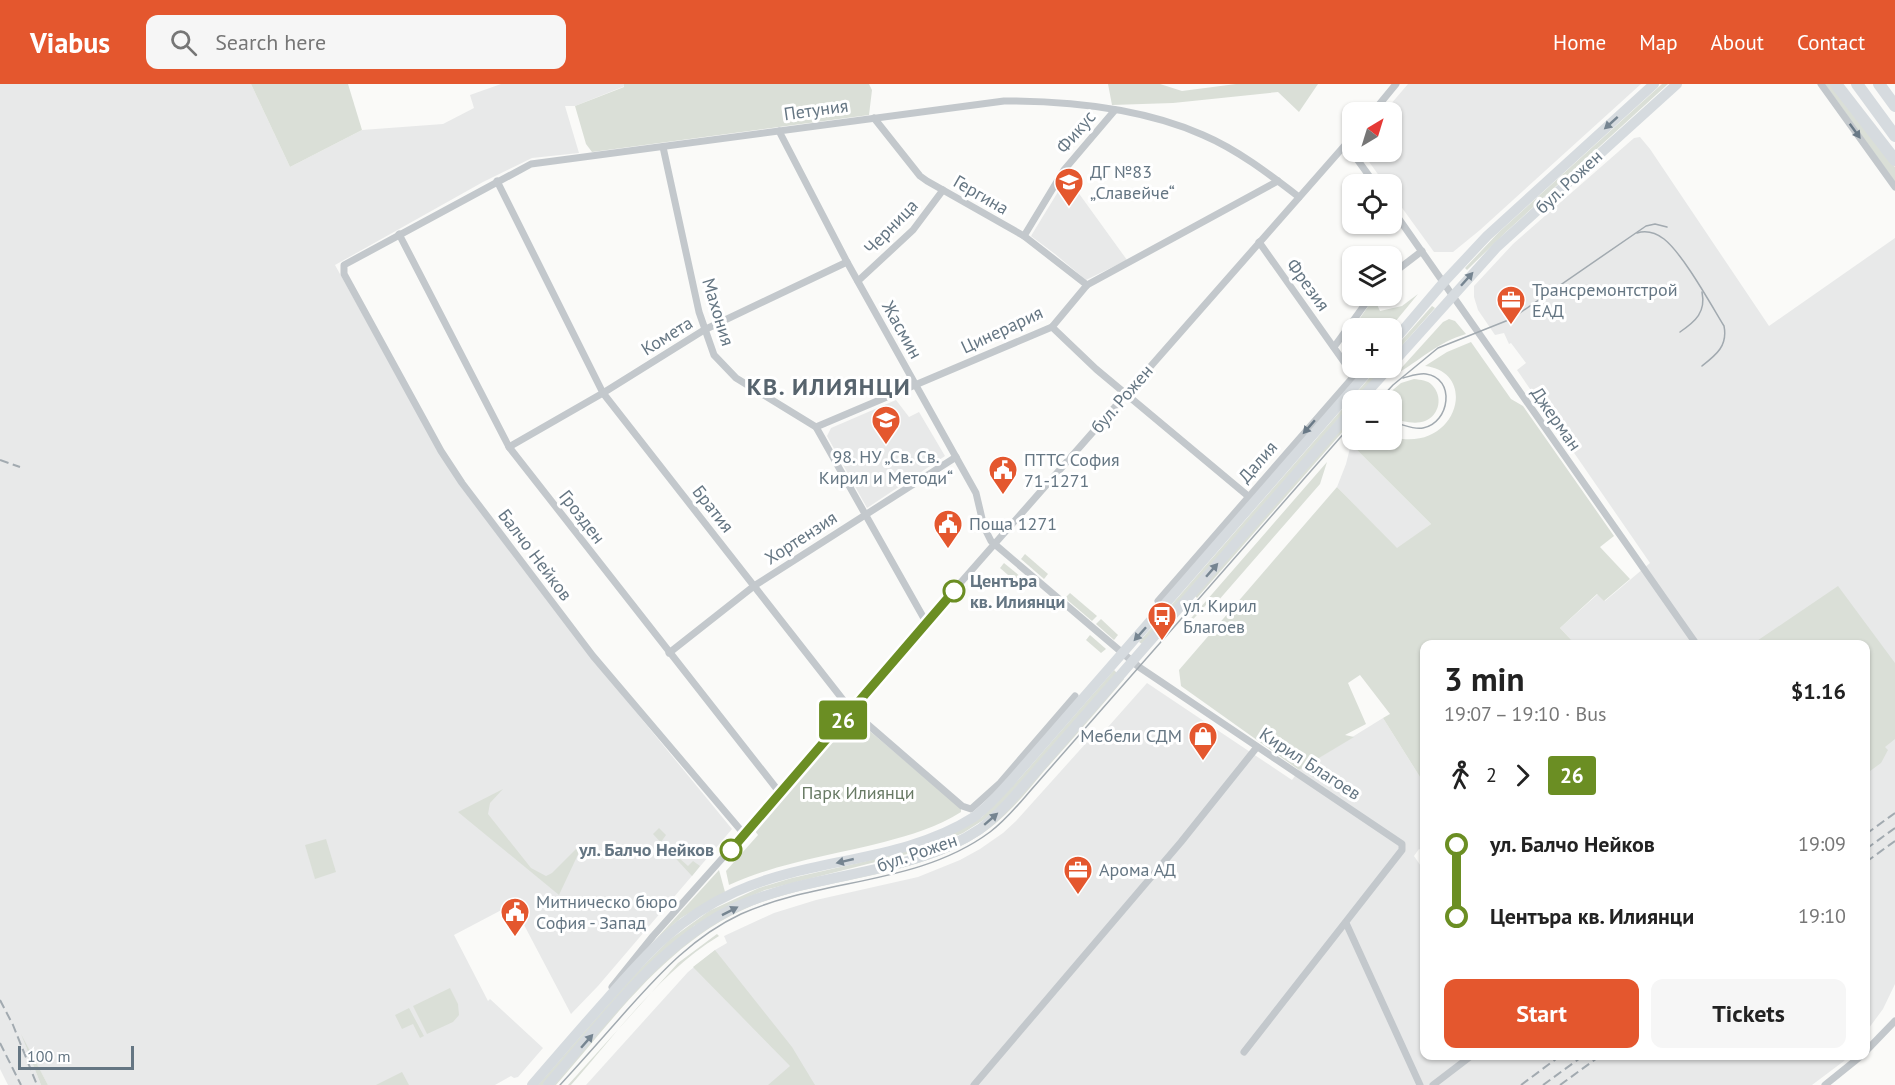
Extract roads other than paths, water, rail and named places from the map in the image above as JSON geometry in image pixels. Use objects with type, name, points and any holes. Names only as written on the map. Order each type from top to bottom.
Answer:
[{"type":"highway","points":[[1836,84],[1895,160]]},
{"type":"highway","points":[[1857,84],[1895,136]]},
{"type":"highway","points":[[1879,84],[1895,106]]},
{"type":"main road","name":"бул. Рожен","points":[[1402,331],[1487,236],[1654,84]]},
{"type":"main road","name":"бул. Рожен","points":[[1402,353],[1497,247],[1677,84]]},
{"type":"main road","name":"бул. Рожен","points":[[532,1085],[662,939],[684,921],[717,901],[768,879],[915,843],[944,833],[975,816],[1003,790],[1060,720],[1122,654],[1182,579],[1362,378]]},
{"type":"main road","name":"бул. Рожен","points":[[1369,390],[1380,378]]},
{"type":"main road","name":"бул. Рожен","points":[[548,1085],[657,963],[682,940],[708,922],[745,903],[774,892],[921,856],[956,842],[981,828],[1019,791],[1342,422]]},
{"type":"street","points":[[1381,102],[1396,84]]},
{"type":"street","points":[[1821,84],[1895,187]]},
{"type":"street","name":"Петуния","points":[[342,268],[399,234],[497,181],[536,163],[1004,101],[1042,101],[1115,110],[1165,123],[1204,136],[1253,163],[1299,197]]},
{"type":"street","name":"Фикус","points":[[1024,236],[1064,170],[1115,110]]},
{"type":"street","name":"Гергина","points":[[874,118],[920,176],[1024,236],[1087,285]]},
{"type":"street","name":"Жасмин","points":[[779,130],[847,262],[976,493],[987,535],[996,545]]},
{"type":"street","name":"Махония","points":[[663,147],[704,330],[714,355],[727,371],[750,388],[816,427]]},
{"type":"street","name":"бул. Рожен","points":[[589,1019],[632,960],[1342,149]]},
{"type":"street","name":"Братия","points":[[497,181],[603,393],[851,710],[968,809],[975,806],[1000,783],[1060,720]]},
{"type":"street","name":"Цинерария","points":[[816,427],[1052,327],[1087,285],[1278,181]]},
{"type":"street","name":"Черница","points":[[858,281],[913,230],[943,190]]},
{"type":"street","name":"Джерман","points":[[1402,223],[1694,640]]},
{"type":"street","name":"Грозден","points":[[399,234],[509,447],[780,793]]},
{"type":"street","name":"Фрезия","points":[[1258,242],[1342,359]]},
{"type":"street","points":[[1402,266],[1422,251]]},
{"type":"street","name":"Комета","points":[[509,447],[603,393],[704,330],[847,262]]},
{"type":"street","name":"Балчо Нейков","points":[[342,268],[430,430],[462,483],[593,656],[744,834]]},
{"type":"street","points":[[1334,347],[1364,306]]},
{"type":"street","points":[[1052,327],[1126,394],[1248,496]]},
{"type":"street","name":"Далия","points":[[1158,601],[1182,579],[1248,496],[1352,378]]},
{"type":"street","points":[[816,427],[926,622]]},
{"type":"street","name":"Хортензия","points":[[669,653],[754,586],[956,457]]},
{"type":"street","name":"Кирил Благоев","points":[[996,545],[1132,662],[1402,843],[1402,850],[1244,1052]]},
{"type":"street","points":[[1060,720],[1076,696]]},
{"type":"street","points":[[974,1085],[1181,842],[1257,747]]},
{"type":"street","points":[[1346,923],[1420,1085]]},
{"type":"street","points":[[1870,1047],[1895,1021]]},
{"type":"street","points":[[1433,1085],[1466,1060]]},
{"type":"street","points":[[1825,1085],[1855,1060]]},
{"type":"tram line","points":[[1388,390],[1438,348],[1511,319],[1646,226],[1655,224],[1667,227]]},
{"type":"tram line","points":[[1637,233],[1655,234],[1671,246],[1696,279],[1724,326],[1724,339],[1720,349],[1702,366]]},
{"type":"tram line","points":[[1680,332],[1691,324],[1701,311],[1702,292]]},
{"type":"tram line","points":[[1402,424],[1423,428],[1432,424],[1444,410],[1446,401],[1442,383],[1436,377],[1423,374],[1403,378]]},
{"type":"tram line","points":[[560,1085],[679,956],[724,923],[772,902],[932,863],[962,850],[990,832],[1017,807],[1342,436]]},
{"type":"railway","points":[[0,460],[20,467]]},
{"type":"railway","points":[[1870,831],[1895,813]]},
{"type":"railway","points":[[1870,846],[1895,828]]},
{"type":"railway","points":[[1870,859],[1895,841]]},
{"type":"railway","points":[[0,1000],[13,1025],[37,1085]]},
{"type":"railway","points":[[0,1043],[21,1085]]},
{"type":"railway","points":[[1521,1085],[1555,1060]]},
{"type":"railway","points":[[1543,1085],[1577,1060]]},
{"type":"railway","points":[[1560,1085],[1594,1060]]},
{"type":"place","name":"ДГ №83 „Славейче“","points":[[1069,208]]},
{"type":"place","name":"Трансремонтстрой ЕАД","points":[[1511,326]]},
{"type":"place","name":"98. НУ „Св. Св. Кирил и Методи“","points":[[886,446]]},
{"type":"place","name":"ПТТС София 71-1271","points":[[1003,496]]},
{"type":"place","name":"Поща 1271","points":[[948,550]]},
{"type":"place","name":"Центъра кв. Илиянци","points":[[954,591]]},
{"type":"place","name":"ул. Кирил Благоев","points":[[1162,642]]},
{"type":"place","name":"Мебели СДМ","points":[[1203,762]]},
{"type":"place","name":"ул. Балчо Нейков","points":[[731,850]]},
{"type":"place","name":"Арома АД","points":[[1078,896]]},
{"type":"place","name":"Митническо бюро София - Запад","points":[[515,938]]},
{"type":"district","name":"КВ. ИЛИЯНЦИ","points":[[829,387]]},
{"type":"park label","name":"Парк Илиянци","points":[[858,793]]}]
